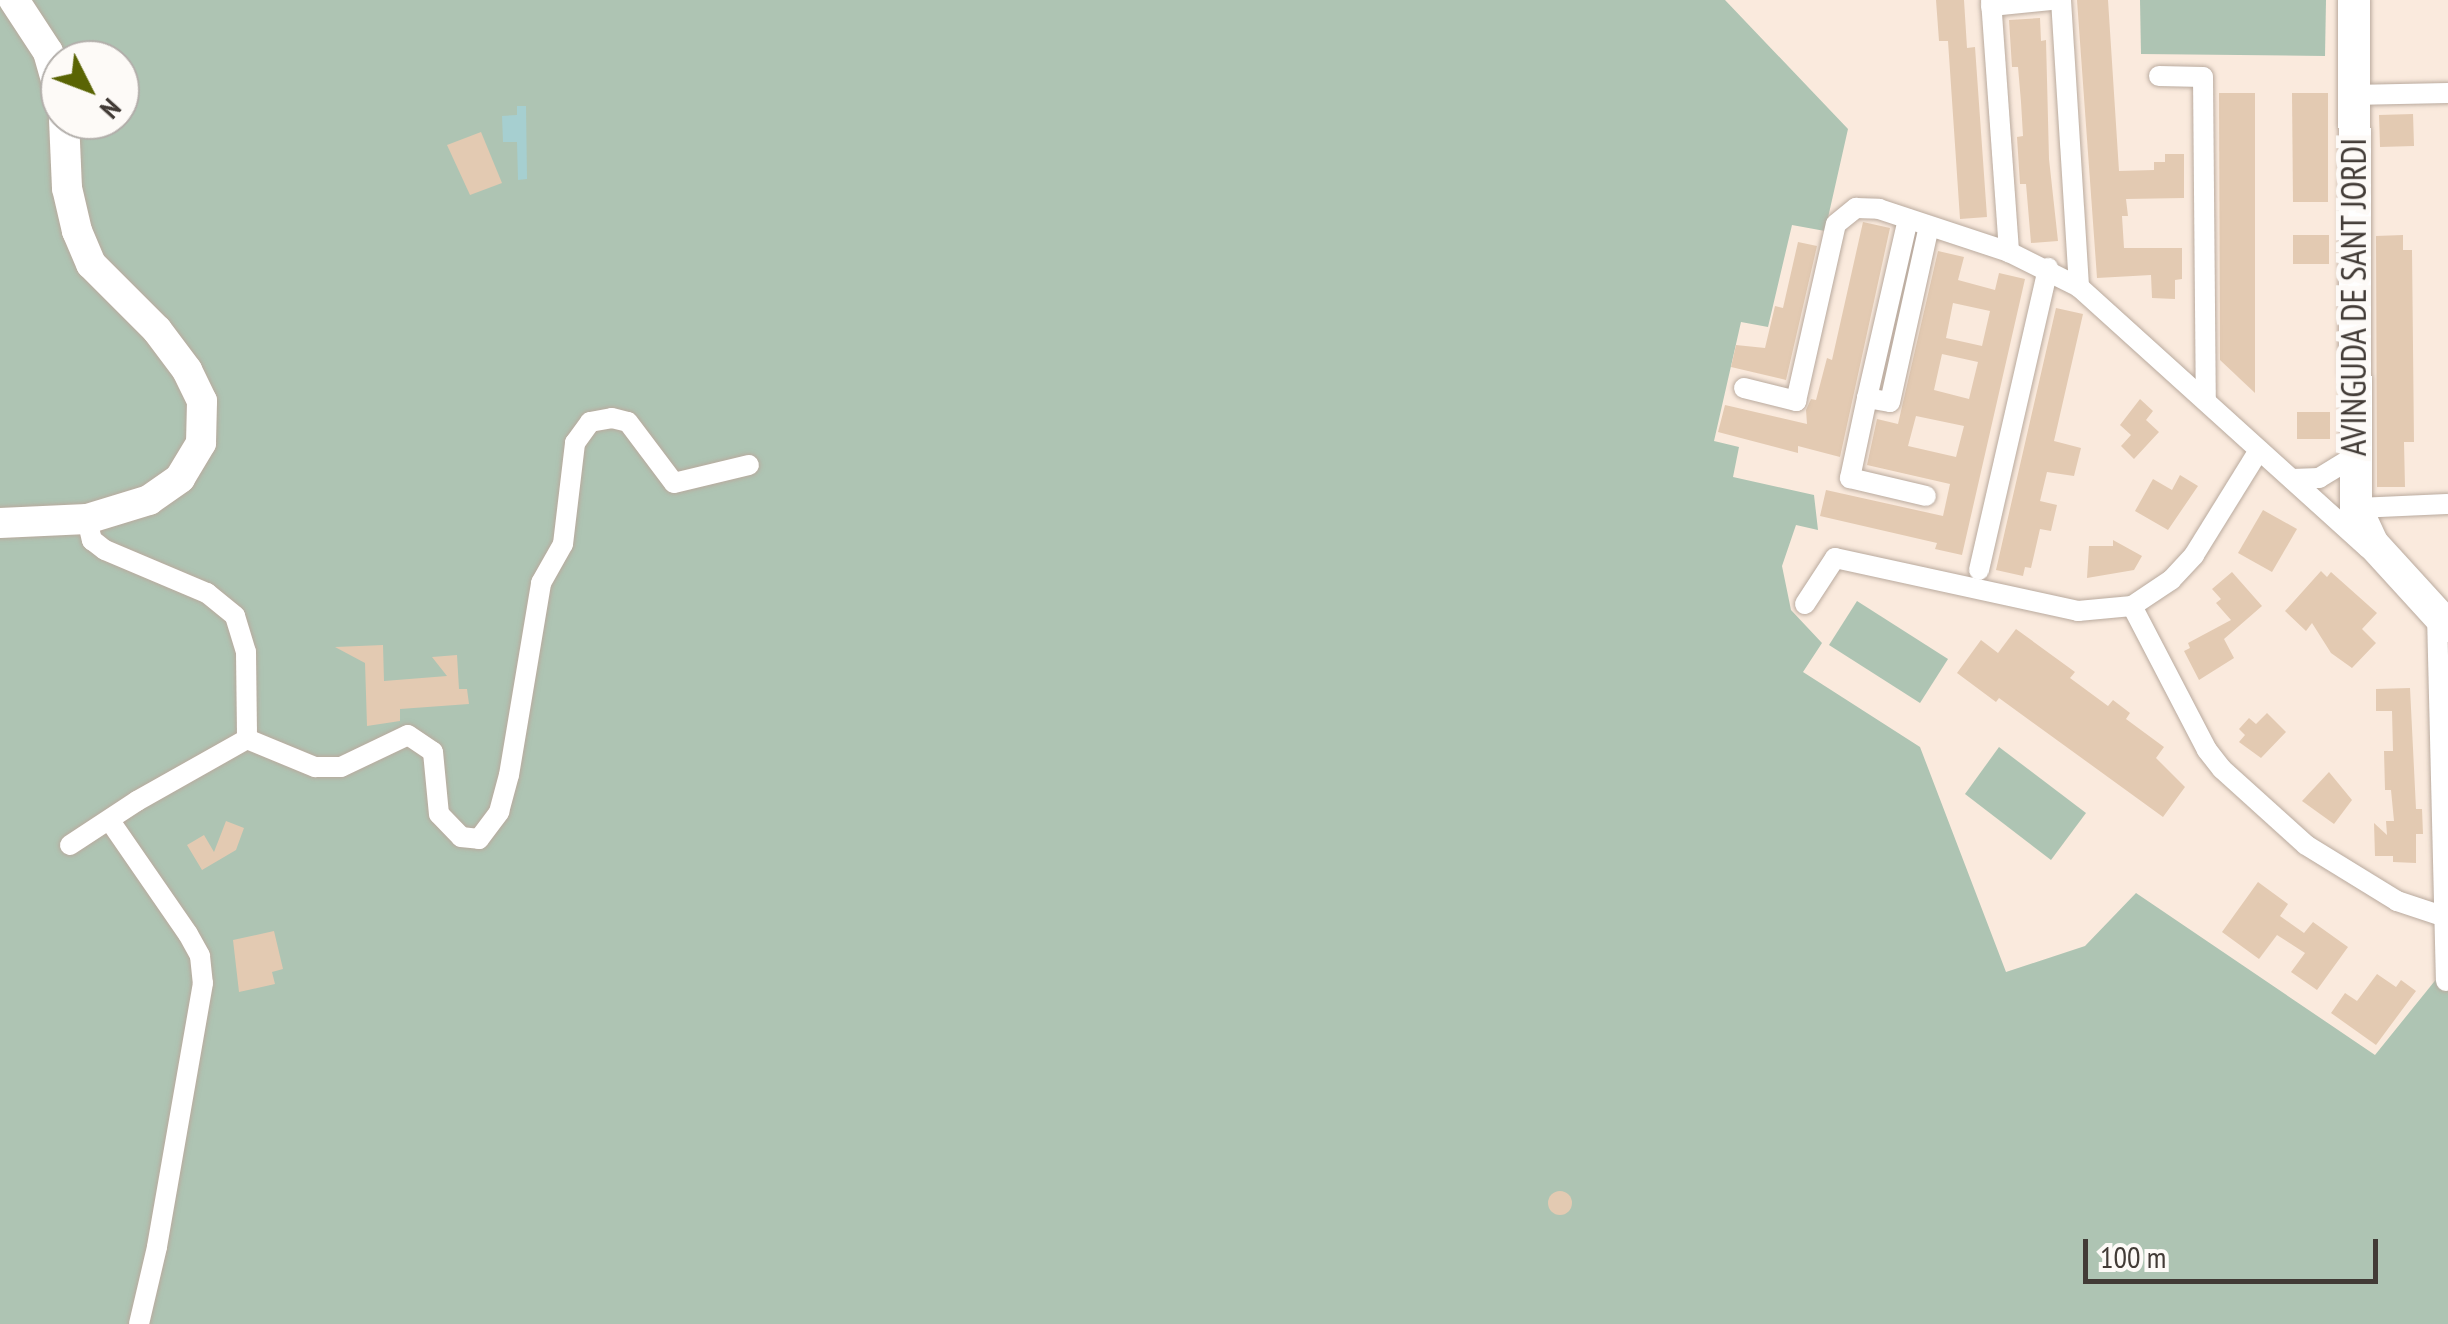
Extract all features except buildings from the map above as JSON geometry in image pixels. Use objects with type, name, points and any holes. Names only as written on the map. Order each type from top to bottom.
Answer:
[{"type":"main road","name":"AVINGUDA DE SANT JORDI","points":[[2354,0],[2356,508],[2368,536],[2442,621]]},
{"type":"street","points":[[14,0],[40,40]]},
{"type":"street","points":[[2010,252],[1991,3],[2052,0]]},
{"type":"street","points":[[2061,0],[2079,287]]},
{"type":"street","points":[[2160,76],[2204,76],[2206,401]]},
{"type":"street","points":[[2352,94],[2448,94]]},
{"type":"street","points":[[0,523],[87,520],[149,500],[180,478],[202,443],[202,401],[188,370],[157,330],[91,264],[77,231],[68,188],[65,140]]},
{"type":"street","points":[[1744,388],[1796,400],[1836,224],[1856,208],[1867,206],[2010,252],[2079,287],[2404,579]]},
{"type":"street","points":[[1908,219],[1850,478],[1926,496]]},
{"type":"street","points":[[1867,398],[1890,402],[1929,226]]},
{"type":"street","points":[[1980,570],[2048,268]]},
{"type":"street","points":[[247,740],[316,767],[341,767],[408,735],[433,752],[440,814],[461,837],[479,838],[500,812],[541,583],[563,544],[576,442],[590,422],[612,418],[628,422],[674,483],[749,465]]},
{"type":"street","points":[[1805,604],[1835,558],[2078,611],[2132,606],[2172,580],[2194,555],[2259,450]]},
{"type":"street","points":[[2292,479],[2319,478],[2355,456]]},
{"type":"street","points":[[2356,508],[2448,504]]},
{"type":"street","points":[[87,520],[92,540],[105,550],[206,593],[235,616],[246,652],[247,740]]},
{"type":"street","points":[[2132,606],[2207,750],[2222,770],[2306,845],[2397,902],[2444,917]]},
{"type":"street","points":[[2442,621],[2446,981]]},
{"type":"street","points":[[70,845],[136,801],[247,740]]},
{"type":"street","points":[[110,821],[188,934],[200,956],[202,983],[158,1248],[139,1324]]},
{"type":"green space","points":[[0,0],[1725,0],[1848,129],[1825,231],[1792,225],[1768,327],[1741,322],[1714,441],[1739,447],[1733,477],[1814,495],[1818,530],[1796,525],[1782,566],[1791,610],[1822,643],[1803,672],[1920,747],[2006,972],[2085,946],[2136,893],[2375,1055],[2442,972],[2448,975],[2448,1324],[0,1324]]},
{"type":"green space","points":[[2140,0],[2326,0],[2325,56],[2141,54]]},
{"type":"green space","points":[[1857,601],[1948,659],[1920,703],[1829,645]]},
{"type":"green space","points":[[1999,747],[2086,813],[2051,860],[1965,794]]},
{"type":"water","points":[[517,106],[526,106],[527,179],[518,180],[517,142],[503,142],[502,116],[517,115]]}]
